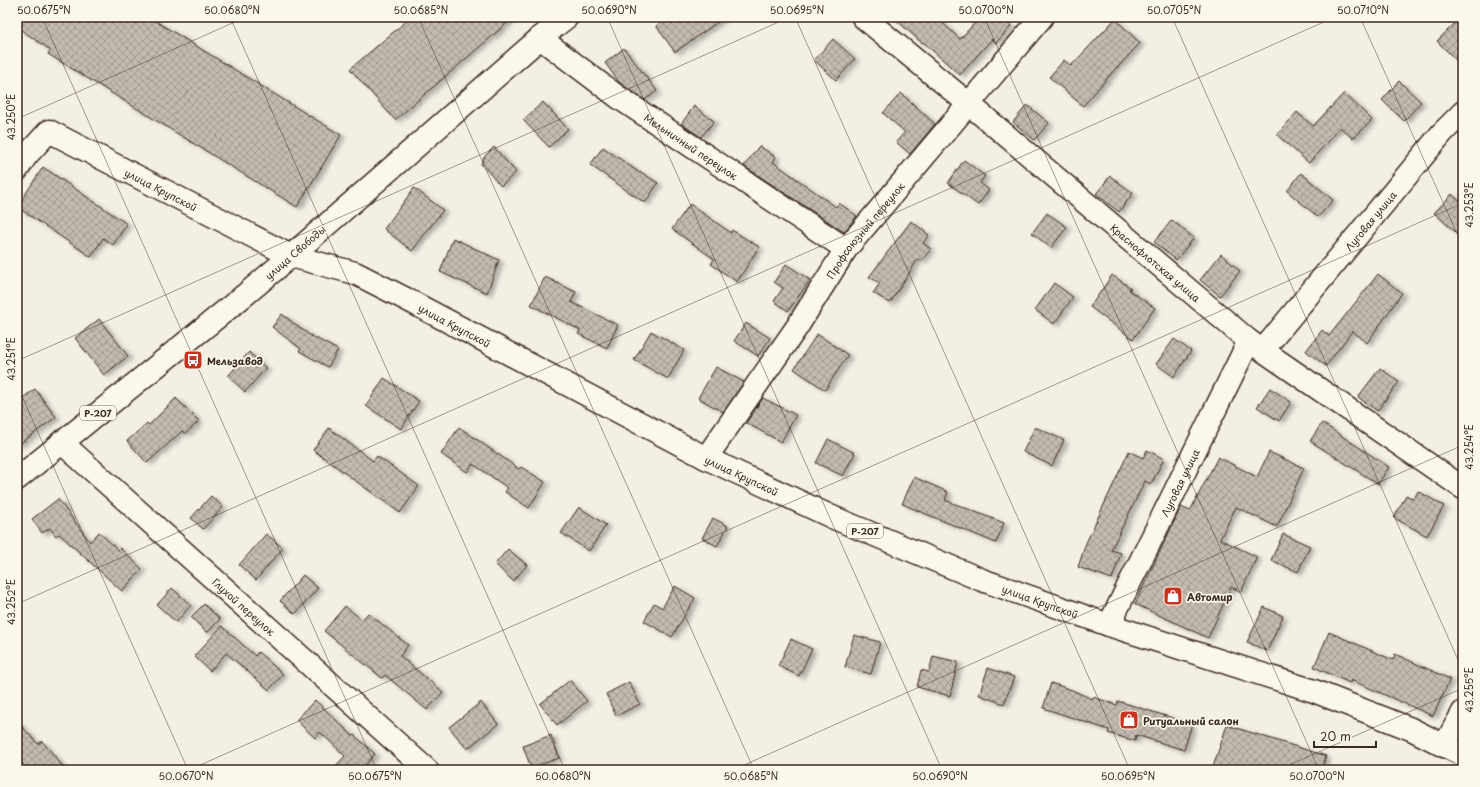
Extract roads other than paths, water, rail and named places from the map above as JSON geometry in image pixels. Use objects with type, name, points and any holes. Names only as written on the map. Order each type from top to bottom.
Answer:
[{"type":"street","name":"улица Свободы","points":[[17,479],[240,299],[566,17]]},
{"type":"street","name":"Краснофлотская улица","points":[[863,17],[969,104],[1256,346],[1463,488]]},
{"type":"street","name":"Профсоюзный переулок","points":[[706,458],[797,327],[846,249],[1042,17]]},
{"type":"street","name":"Мельничный переулок","points":[[540,38],[618,97],[846,249]]},
{"type":"street","name":"Луговая улица","points":[[1109,624],[1256,346],[1442,133],[1463,112]]},
{"type":"street","name":"улица Крупской","points":[[17,170],[26,156],[49,131],[291,256],[355,273],[706,458],[832,517],[982,580],[1109,624],[1314,691],[1411,729],[1454,750]]},
{"type":"street","name":"Глухой переулок","points":[[61,442],[416,767]]},
{"type":"street","points":[[1454,750],[1463,712]]},
{"type":"place","name":"Мельзавод","points":[[193,360]]},
{"type":"place","name":"Автомир","points":[[1173,596]]},
{"type":"place","name":"Ритуальный салон","points":[[1129,720]]}]
